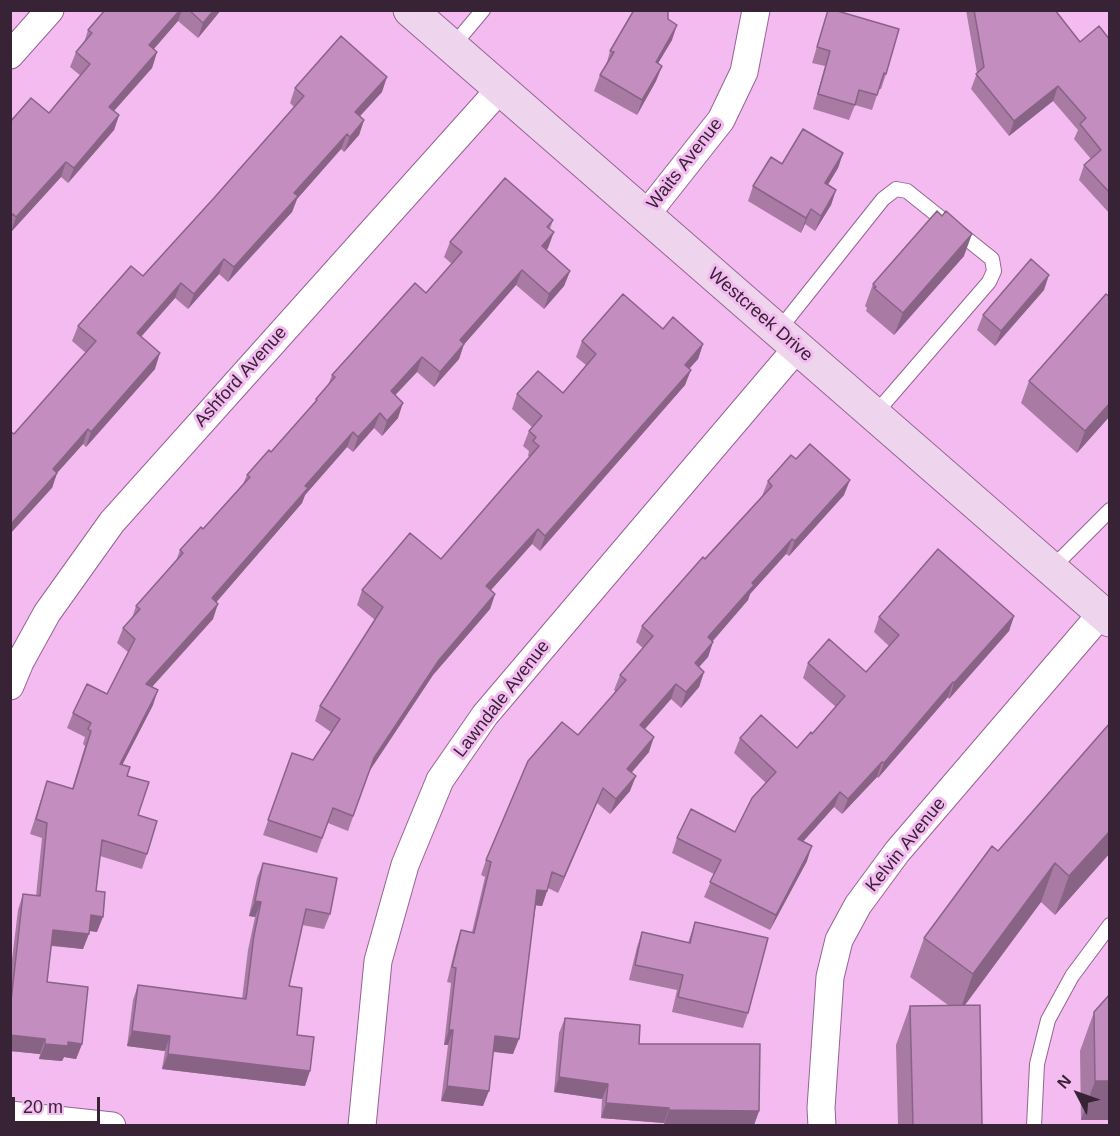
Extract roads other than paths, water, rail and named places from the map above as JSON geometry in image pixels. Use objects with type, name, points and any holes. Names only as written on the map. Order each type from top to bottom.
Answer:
[{"type":"street","points":[[10,55],[50,10]]},
{"type":"street","name":"Westcreek Drive","points":[[410,10],[1106,616]]},
{"type":"street","name":"Waits Avenue","points":[[645,216],[722,120],[744,72],[756,10]]},
{"type":"street","name":"Ashford Avenue","points":[[10,686],[20,662],[47,613],[112,522],[500,89]]},
{"type":"street","name":"Lawndale Avenue","points":[[362,1125],[378,961],[405,865],[440,780],[485,715],[787,339]]},
{"type":"street","name":"Kelvin Avenue","points":[[822,1125],[821,1108],[830,977],[839,940],[858,905],[897,852],[1106,616]]},
{"type":"street","points":[[10,1114],[112,1125]]},
{"type":"lane","points":[[452,47],[483,10]]},
{"type":"lane","points":[[787,339],[883,199],[896,189],[907,191],[992,260],[994,271],[989,282],[874,415]]},
{"type":"lane","points":[[1051,569],[1110,510]]},
{"type":"lane","points":[[1034,1125],[1037,1064],[1048,1020],[1072,976],[1110,925]]}]
